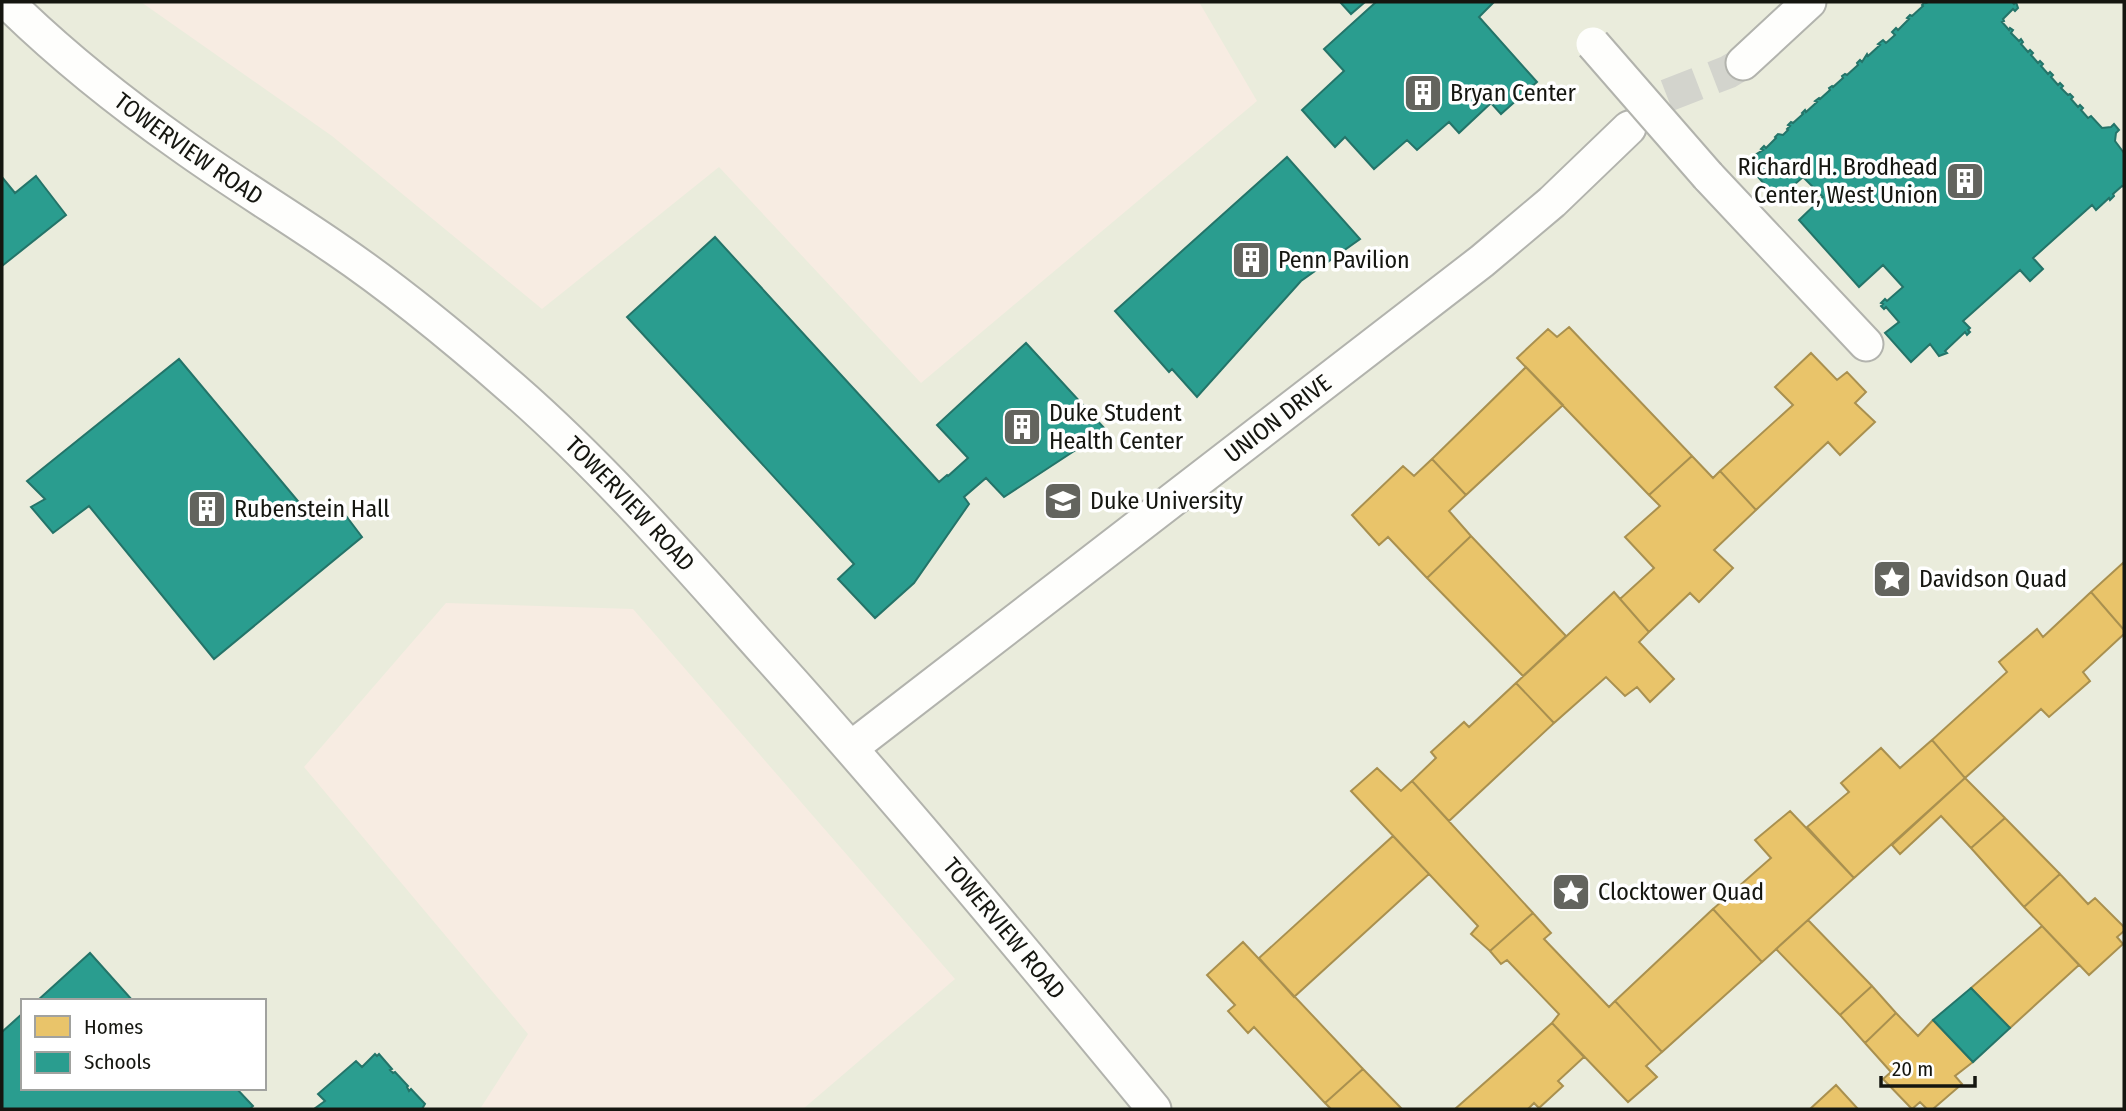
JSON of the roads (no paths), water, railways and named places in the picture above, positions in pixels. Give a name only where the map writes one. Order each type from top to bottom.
[{"type":"street","name":"TOWERVIEW ROAD","points":[[7,2],[39,33],[180,145],[339,250],[448,333],[515,391],[633,505],[851,748],[939,849],[1154,1109]]},
{"type":"street","points":[[1743,63],[1809,2]]},
{"type":"street","points":[[1593,44],[1708,176],[1866,344]]},
{"type":"street","name":"UNION DRIVE","points":[[851,748],[1482,261],[1552,202],[1629,128]]},
{"type":"tunnel","points":[[1629,128],[1663,97],[1728,72],[1743,63]]},
{"type":"place","name":"Bryan Center","points":[[1423,93]]},
{"type":"place","name":"Richard H. Brodhead Center, West Union","points":[[1965,181]]},
{"type":"place","name":"Penn Pavilion","points":[[1251,260]]},
{"type":"place","name":"Duke Student Health Center","points":[[1022,427]]},
{"type":"place","name":"Duke University","points":[[1063,501]]},
{"type":"place","name":"Rubenstein Hall","points":[[207,509]]},
{"type":"place","name":"Davidson Quad","points":[[1892,579]]},
{"type":"place","name":"Clocktower Quad","points":[[1571,892]]}]
